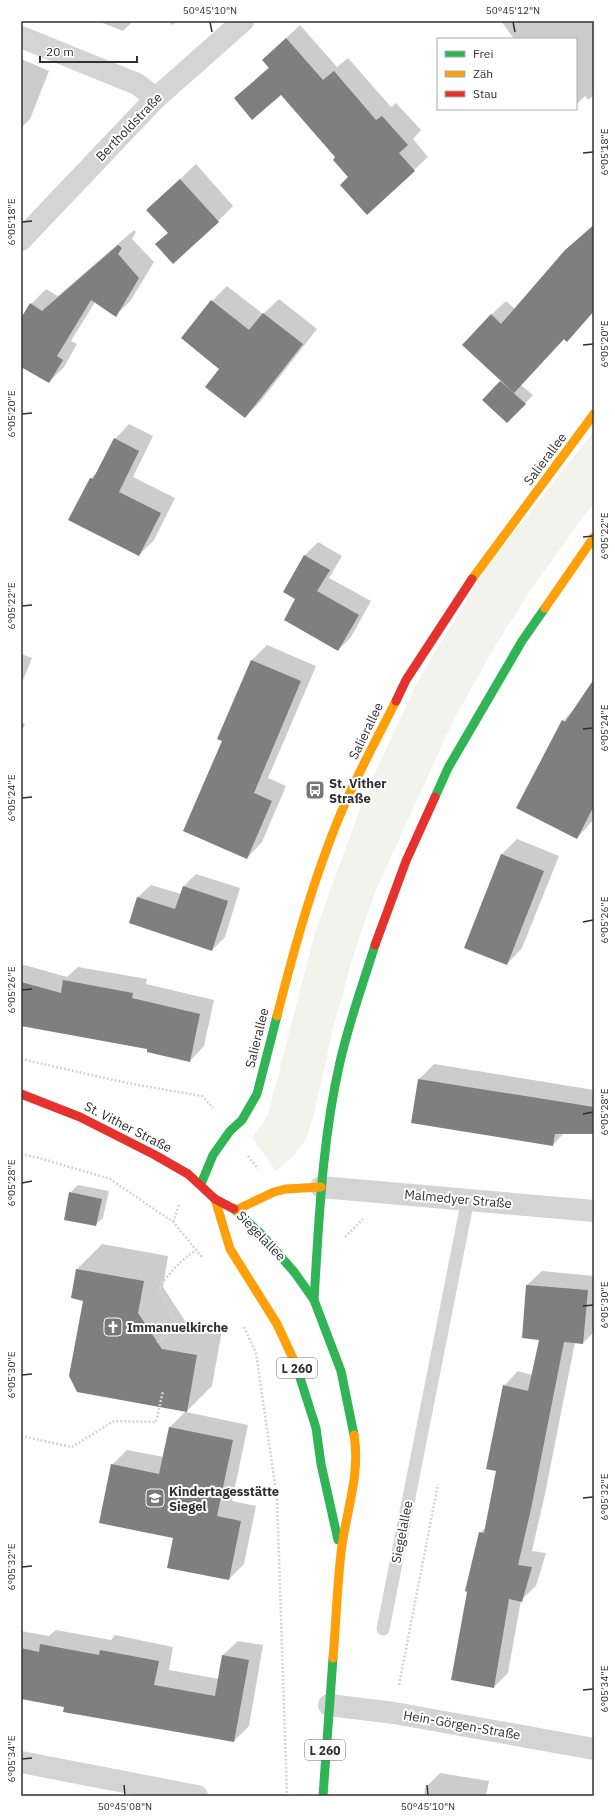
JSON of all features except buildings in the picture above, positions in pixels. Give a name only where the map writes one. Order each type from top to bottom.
[{"type":"street","name":"Bertholdstraße","points":[[21,240],[156,98],[243,21]]},
{"type":"street","points":[[21,37],[138,84],[156,98]]},
{"type":"street","name":"Salierallee","points":[[201,1184],[213,1155],[230,1131],[242,1120],[256,1094],[286,980],[323,860],[347,799],[406,680],[465,588],[594,414]]},
{"type":"street","points":[[314,1300],[316,1236],[328,1127],[340,1061],[376,941],[406,861],[448,768],[522,641],[594,537]]},
{"type":"street","name":"St. Vither Straße","points":[[21,1094],[53,1104],[104,1128],[174,1165],[201,1184],[215,1199]]},
{"type":"street","points":[[236,1210],[274,1192],[286,1189],[321,1187]]},
{"type":"street","name":"Malmedyer Straße","points":[[321,1187],[594,1211]]},
{"type":"street","name":"Siegelallee","points":[[215,1199],[236,1210],[261,1234],[295,1273],[314,1300],[341,1371],[355,1442],[354,1476],[341,1553],[322,1796]]},
{"type":"street","name":"Siegelallee","points":[[215,1199],[230,1249],[277,1324],[298,1369],[316,1428],[321,1464],[341,1553]]},
{"type":"street","name":"Hein-Görgen-Straße","points":[[329,1704],[394,1713],[594,1749]]},
{"type":"street","points":[[21,1762],[197,1796]]},
{"type":"lane","name":"Siegelallee","points":[[383,1629],[468,1199]]},
{"type":"path","points":[[21,1059],[126,1083],[202,1096],[230,1131],[274,1192]]},
{"type":"path","points":[[21,1154],[110,1179],[173,1222],[205,1260]]},
{"type":"path","points":[[157,1342],[179,1329],[159,1288],[171,1270],[184,1258],[196,1250]]},
{"type":"path","points":[[240,1320],[256,1354],[277,1498],[286,1796]]},
{"type":"path","points":[[21,1436],[72,1446],[114,1421],[156,1422],[163,1391]]},
{"type":"shaded area","points":[[594,431],[594,502],[530,591],[497,643],[454,719],[376,890],[354,953],[333,1028],[313,1118],[306,1139],[294,1156],[276,1171],[252,1138],[268,1115],[315,932],[365,795],[418,680],[486,568]]},
{"type":"traffic: fast","points":[[435,797],[448,768],[522,641],[545,608]]},
{"type":"traffic: fast","points":[[314,1300],[322,1180],[334,1091],[340,1062],[356,1003],[375,945]]},
{"type":"traffic: fast","points":[[201,1184],[213,1155],[230,1131],[242,1120],[257,1094],[277,1016]]},
{"type":"traffic: fast","points":[[234,1209],[261,1234],[295,1273],[314,1300],[341,1371],[354,1435]]},
{"type":"traffic: fast","points":[[296,1365],[316,1428],[321,1464],[338,1540]]},
{"type":"traffic: fast","points":[[323,1796],[333,1658]]},
{"type":"traffic: slow","points":[[472,579],[594,414]]},
{"type":"traffic: slow","points":[[545,608],[594,537]]},
{"type":"traffic: slow","points":[[277,1016],[299,934],[326,851],[353,787],[396,701]]},
{"type":"traffic: slow","points":[[236,1210],[274,1192],[286,1189],[321,1187]]},
{"type":"traffic: slow","points":[[215,1199],[230,1249],[277,1324],[296,1365]]},
{"type":"traffic: slow","points":[[333,1658],[341,1553],[354,1479],[356,1450],[354,1435]]},
{"type":"traffic: jam","points":[[396,701],[406,680],[472,579]]},
{"type":"traffic: jam","points":[[375,945],[406,861],[435,797]]},
{"type":"traffic: jam","points":[[21,1094],[80,1117],[155,1155],[188,1174],[215,1199],[234,1209]]},
{"type":"place","name":"St. Vither Straße","points":[[315,790]]},
{"type":"place","name":"Immanuelkirche","points":[[113,1327]]},
{"type":"place","name":"Kindertagesstätte Siegel","points":[[155,1498]]}]
